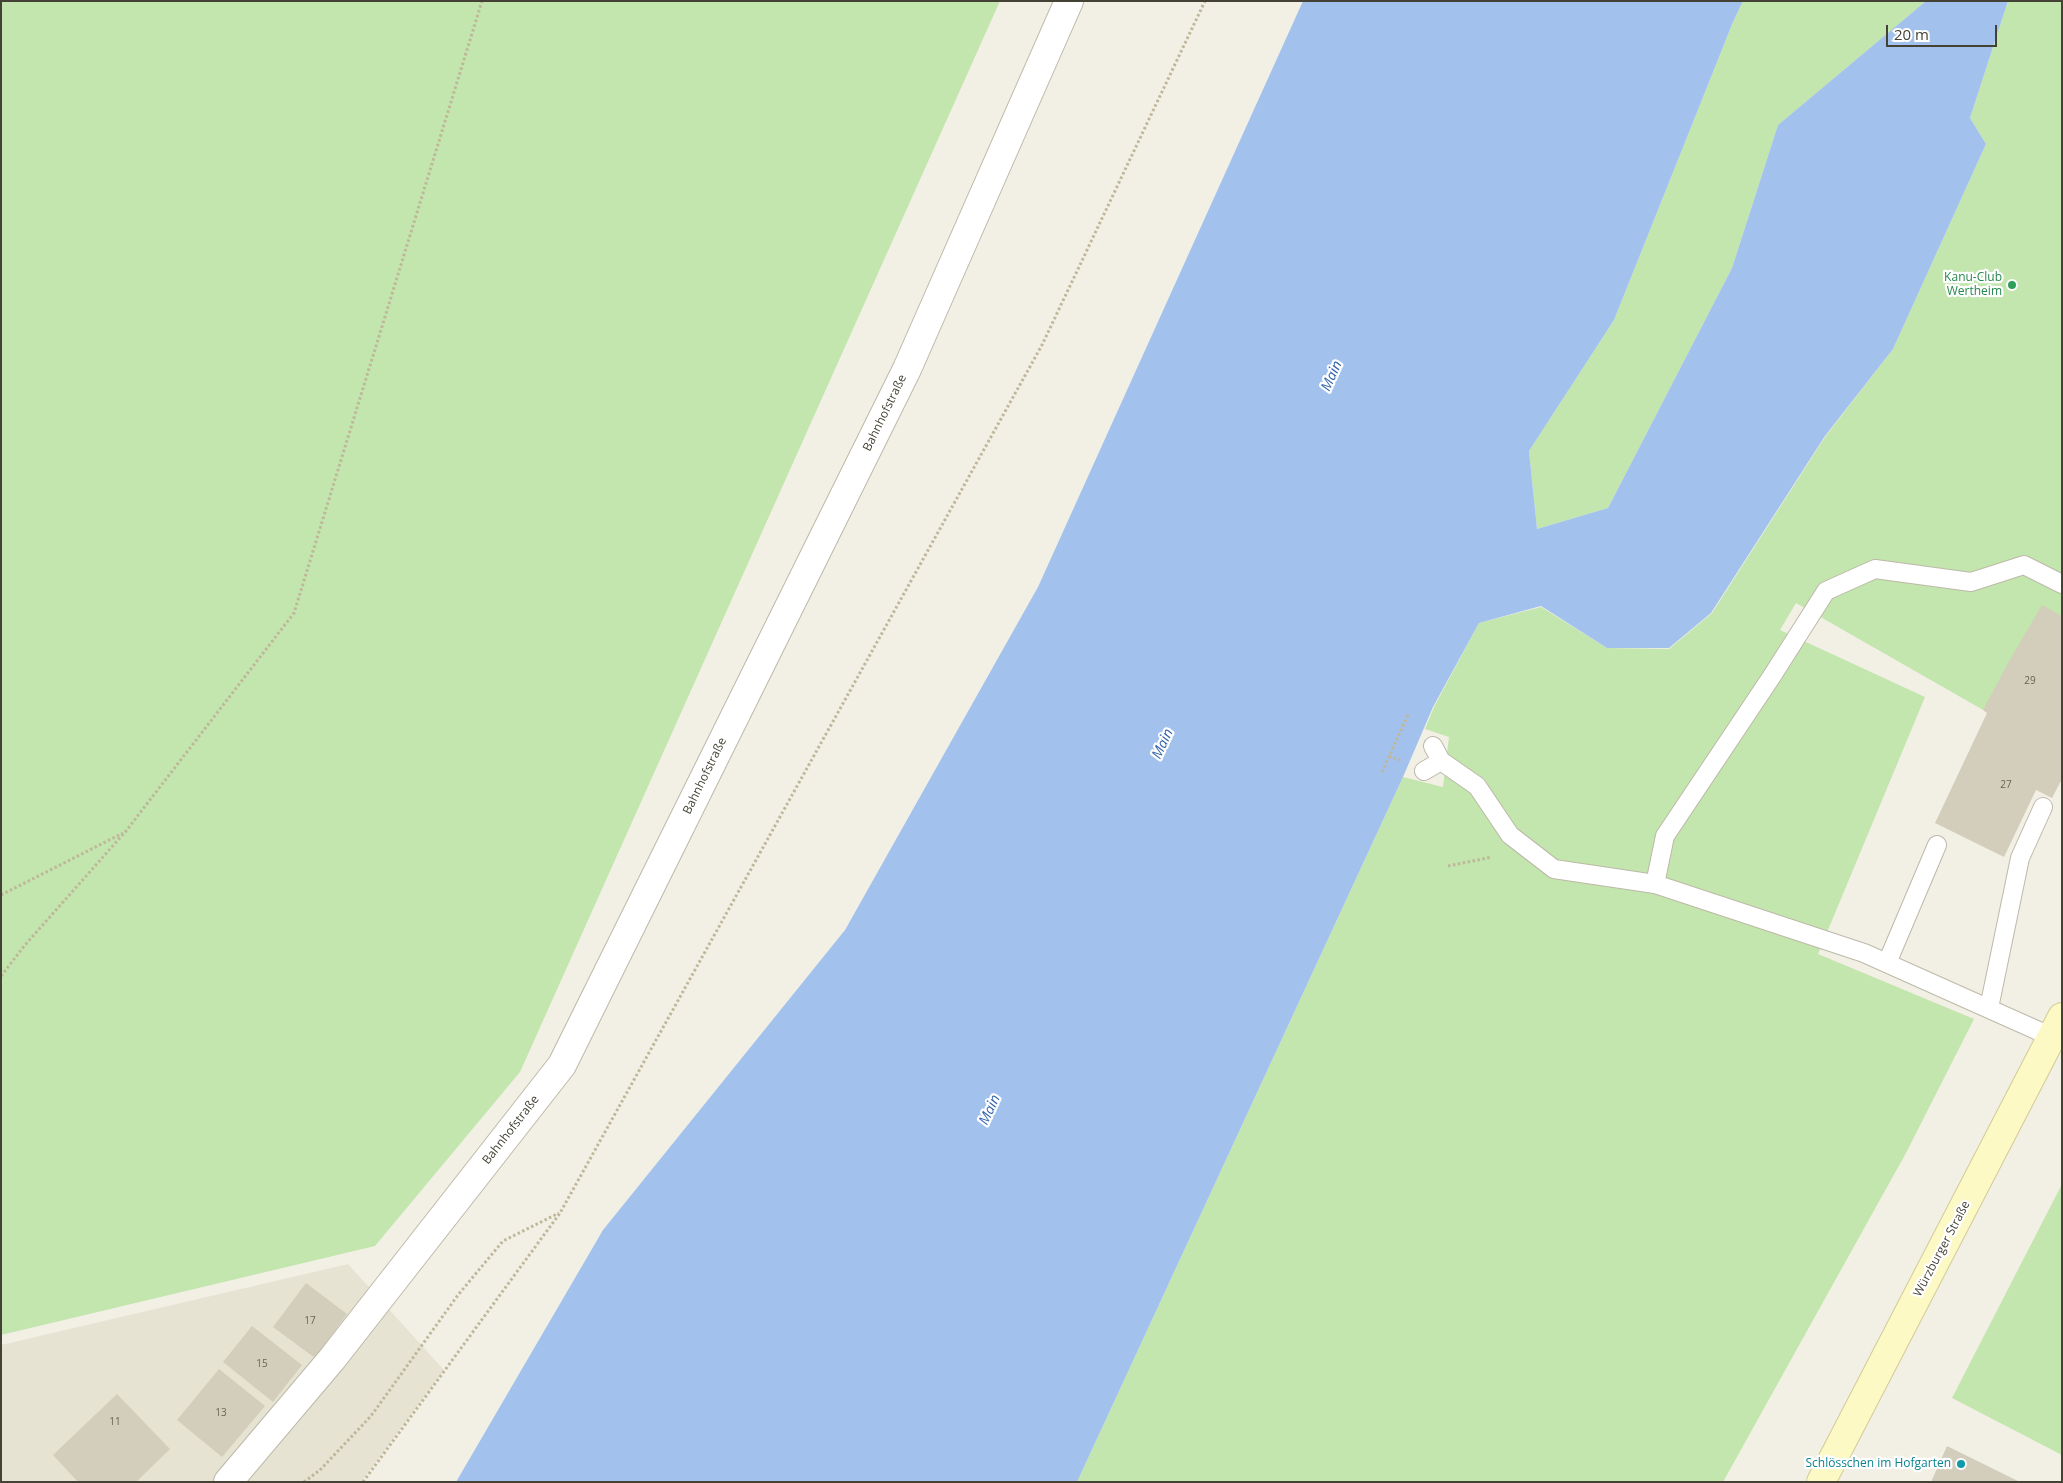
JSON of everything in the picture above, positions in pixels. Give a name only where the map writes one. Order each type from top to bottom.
[{"type":"main road","name":"Würzburger Straße","points":[[1820,1482],[2057,1027]]},
{"type":"street","name":"Bahnhofstraße","points":[[228,1482],[332,1359],[562,1065],[907,369],[1069,1]]},
{"type":"lane","points":[[1655,884],[1665,836],[1772,676],[1826,591],[1875,569],[1971,582],[2024,565],[2062,584]]},
{"type":"lane","points":[[1424,771],[1437,753],[1477,786],[1510,835],[1554,869],[1655,884],[1864,953],[1989,1008],[2057,1027]]},
{"type":"lane","points":[[1989,1008],[2020,858],[2043,806]]},
{"type":"lane","points":[[1887,963],[1937,845]]},
{"type":"path","points":[[1,976],[25,945],[126,832],[294,613],[482,1]]},
{"type":"path","points":[[363,1482],[560,1213],[1042,346],[1204,1]]},
{"type":"path","points":[[1382,772],[1408,715]]},
{"type":"path","points":[[1,895],[126,832]]},
{"type":"path","points":[[1448,866],[1528,849]]},
{"type":"path","points":[[304,1482],[320,1470],[371,1416],[458,1295],[503,1241],[560,1213]]},
{"type":"shaded area","points":[[348,1264],[444,1370],[361,1482],[1,1482],[1,1345]]},
{"type":"green space","points":[[1,1],[1000,1],[520,1072],[375,1246],[1,1335]]},
{"type":"green space","points":[[1743,1],[1926,1],[1778,125],[1732,268],[1608,508],[1537,529],[1529,451],[1614,320]]},
{"type":"green space","points":[[2008,1],[2062,1],[2062,755],[1796,603],[1780,630],[1925,697],[1818,954],[1974,1019],[1906,1153],[1723,1482],[1077,1482],[1403,777],[1443,787],[1449,737],[1425,729],[1434,707],[1479,623],[1541,607],[1607,648],[1669,649],[1712,613],[1825,437],[1893,349],[1986,144],[1970,118]]},
{"type":"green space","points":[[2062,1184],[2062,1455],[1952,1398]]},
{"type":"water","name":"Main","points":[[1303,1],[1743,1],[1614,320],[1529,451],[1537,529],[1608,508],[1732,268],[1778,125],[1926,1],[2008,1],[1970,118],[1986,144],[1893,349],[1825,436],[1711,613],[1669,648],[1607,648],[1541,606],[1479,623],[1433,707],[1403,777],[1077,1482],[456,1482],[603,1230],[845,930],[1038,587]]},
{"type":"building","points":[[2042,605],[2062,616],[2062,779],[2052,798],[2036,790],[2004,857],[1935,823],[1987,713],[1983,710]]},
{"type":"building","points":[[306,1283],[347,1314],[315,1358],[273,1327]]},
{"type":"building","points":[[252,1326],[302,1365],[273,1402],[223,1362]]},
{"type":"building","points":[[219,1369],[265,1406],[222,1457],[177,1420]]},
{"type":"building","points":[[117,1394],[170,1449],[136,1482],[78,1482],[53,1455]]},
{"type":"building","name":"Schlösschen im Hofgarten","points":[[1947,1446],[2020,1482],[1931,1482]]},
{"type":"place","name":"Kanu-Club Wertheim","points":[[2012,285]]},
{"type":"place","name":"Schlösschen im Hofgarten","points":[[1961,1464]]}]
